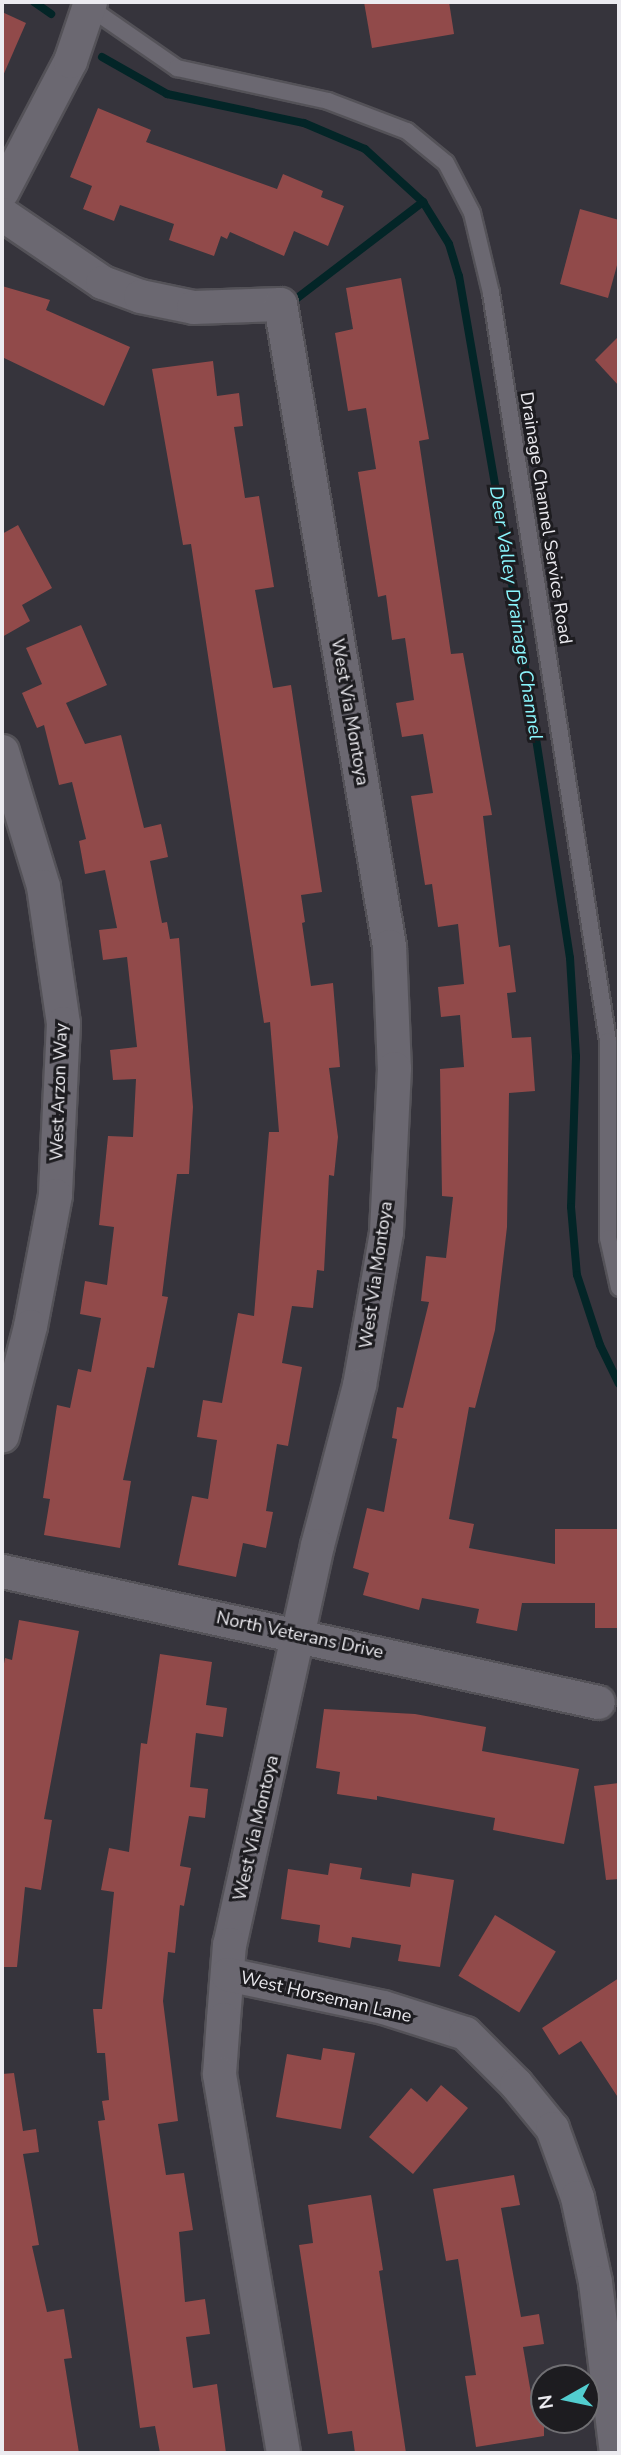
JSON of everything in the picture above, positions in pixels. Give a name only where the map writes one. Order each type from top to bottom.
[{"type":"street","points":[[2,191],[70,61],[87,3]]},
{"type":"street","name":"West Via Montoya","points":[[2,214],[102,282],[140,296],[193,307],[280,304],[389,946],[394,1068],[386,1232],[359,1385],[317,1545],[300,1635],[229,1944],[219,2074],[283,2453]]},
{"type":"street","name":"West Arzon Way","points":[[2,751],[43,886],[63,1023],[55,1195],[30,1326],[2,1435]]},
{"type":"street","name":"North Veterans Drive","points":[[2,1571],[598,1702]]},
{"type":"street","name":"West Horseman Lane","points":[[227,1975],[383,2007],[465,2033],[516,2084],[552,2128],[577,2197],[595,2283],[616,2453]]},
{"type":"lane","name":"Drainage Channel Service Road","points":[[87,3],[177,68],[328,101],[407,131],[446,163],[472,213],[491,293],[608,1041],[608,1238],[619,1288]]},
{"type":"building","points":[[364,2],[449,2],[454,34],[372,48]]},
{"type":"building","points":[[2,12],[26,23],[2,78]]},
{"type":"building","points":[[98,108],[151,130],[146,142],[277,189],[283,174],[323,191],[321,197],[344,206],[328,246],[294,231],[284,256],[230,232],[227,239],[221,236],[214,256],[169,240],[174,224],[120,205],[114,221],[83,209],[92,186],[70,177]]},
{"type":"building","points":[[580,209],[619,220],[619,258],[608,298],[560,284]]},
{"type":"building","points":[[401,278],[429,439],[419,441],[451,654],[463,653],[492,815],[483,816],[499,947],[510,945],[516,992],[507,993],[512,1038],[531,1037],[535,1091],[509,1093],[507,1227],[495,1330],[475,1408],[469,1407],[449,1519],[474,1524],[469,1548],[555,1564],[555,1529],[619,1529],[619,1628],[595,1628],[595,1603],[522,1603],[517,1631],[476,1623],[479,1609],[422,1598],[419,1610],[363,1595],[369,1573],[353,1568],[367,1508],[384,1512],[397,1439],[392,1438],[397,1407],[403,1408],[429,1302],[421,1301],[426,1256],[446,1258],[453,1197],[442,1196],[440,1069],[464,1067],[460,1015],[441,1017],[438,987],[464,984],[458,924],[438,927],[432,884],[425,885],[411,796],[433,793],[423,734],[402,737],[396,703],[414,700],[405,638],[392,640],[386,595],[378,597],[358,472],[376,469],[366,408],[348,411],[335,333],[353,329],[346,288]]},
{"type":"building","points":[[2,286],[50,300],[46,310],[130,347],[104,406],[2,357]]},
{"type":"building","points":[[619,336],[619,386],[595,360]]},
{"type":"building","points":[[213,361],[217,396],[239,393],[243,426],[234,427],[245,498],[259,496],[274,587],[255,590],[273,688],[291,685],[322,892],[301,895],[305,922],[302,923],[311,986],[333,983],[340,1067],[329,1068],[338,1137],[334,1176],[329,1175],[324,1271],[317,1270],[313,1308],[292,1306],[282,1363],[302,1367],[288,1446],[277,1444],[266,1511],[273,1512],[266,1548],[243,1543],[236,1577],[178,1565],[192,1496],[208,1499],[217,1440],[197,1437],[203,1400],[222,1403],[238,1313],[254,1316],[269,1132],[279,1132],[270,1022],[264,1023],[191,544],[183,545],[152,369]]},
{"type":"building","points":[[18,525],[52,588],[22,605],[30,621],[2,637],[2,534]]},
{"type":"building","points":[[81,625],[107,685],[66,703],[85,744],[121,735],[144,828],[161,824],[168,857],[150,861],[162,923],[167,922],[170,939],[179,938],[193,1107],[189,1174],[177,1174],[162,1296],[168,1297],[154,1368],[147,1367],[123,1480],[131,1481],[120,1548],[44,1535],[50,1499],[43,1498],[57,1405],[70,1408],[78,1369],[91,1372],[101,1318],[80,1314],[85,1281],[107,1285],[114,1227],[99,1225],[108,1136],[133,1137],[136,1079],[113,1080],[110,1050],[137,1047],[127,957],[103,960],[99,930],[117,928],[105,870],[85,874],[79,841],[86,839],[72,782],[59,785],[44,725],[37,728],[22,693],[42,684],[26,648]]},
{"type":"building","points":[[19,1620],[79,1631],[44,1819],[52,1820],[41,1890],[25,1887],[17,1967],[2,1967],[2,1675],[5,1658],[12,1660]]},
{"type":"building","points":[[160,1654],[212,1662],[206,1705],[227,1708],[223,1737],[196,1733],[190,1787],[208,1789],[205,1818],[189,1816],[180,1866],[191,1868],[184,1906],[180,1905],[175,1953],[168,1952],[163,2001],[178,2121],[158,2124],[166,2175],[184,2173],[193,2230],[179,2232],[185,2302],[205,2299],[210,2334],[186,2337],[193,2388],[217,2384],[226,2453],[160,2453],[155,2426],[140,2428],[98,2121],[105,2120],[102,2101],[109,2100],[105,2053],[97,2053],[93,2009],[102,2009],[114,1892],[101,1890],[109,1848],[129,1852],[141,1743],[147,1744]]},
{"type":"building","points":[[324,1709],[415,1714],[486,1727],[482,1751],[579,1769],[564,1844],[493,1830],[495,1818],[377,1796],[377,1800],[337,1794],[340,1772],[316,1768]]},
{"type":"building","points":[[619,1783],[619,1879],[606,1880],[594,1786]]},
{"type":"building","points":[[330,1863],[362,1868],[360,1879],[410,1887],[412,1873],[454,1880],[440,1967],[398,1961],[401,1945],[352,1937],[350,1948],[318,1942],[320,1925],[281,1919],[288,1869],[328,1875]]},
{"type":"building","points":[[495,1915],[556,1952],[519,2012],[458,1976]]},
{"type":"building","points":[[619,1978],[619,2099],[581,2041],[559,2055],[542,2028]]},
{"type":"building","points":[[323,2048],[355,2053],[341,2129],[276,2117],[287,2054],[321,2060]]},
{"type":"building","points":[[14,2073],[23,2131],[36,2129],[39,2152],[23,2154],[39,2245],[32,2246],[47,2312],[64,2309],[72,2358],[64,2359],[79,2453],[2,2453],[2,2074]]},
{"type":"building","points":[[441,2085],[468,2108],[413,2174],[369,2137],[411,2088],[427,2102]]},
{"type":"building","points":[[514,2175],[520,2205],[501,2208],[521,2317],[539,2314],[544,2344],[523,2347],[530,2388],[530,2434],[544,2436],[476,2447],[465,2376],[476,2375],[458,2259],[446,2261],[433,2189]]},
{"type":"building","points":[[371,2195],[383,2270],[379,2271],[406,2453],[355,2453],[352,2431],[328,2434],[299,2245],[313,2243],[308,2205]]},
{"type":"waterway","name":"Deer Valley Drainage Channel","points":[[34,2],[51,14]]},
{"type":"waterway","name":"Deer Valley Drainage Channel","points":[[102,57],[167,94],[304,123],[365,149],[423,202],[449,244],[459,276],[511,577],[570,958],[576,1057],[571,1207],[577,1275],[600,1345],[619,1384]]},
{"type":"waterway","points":[[292,302],[423,202]]}]
